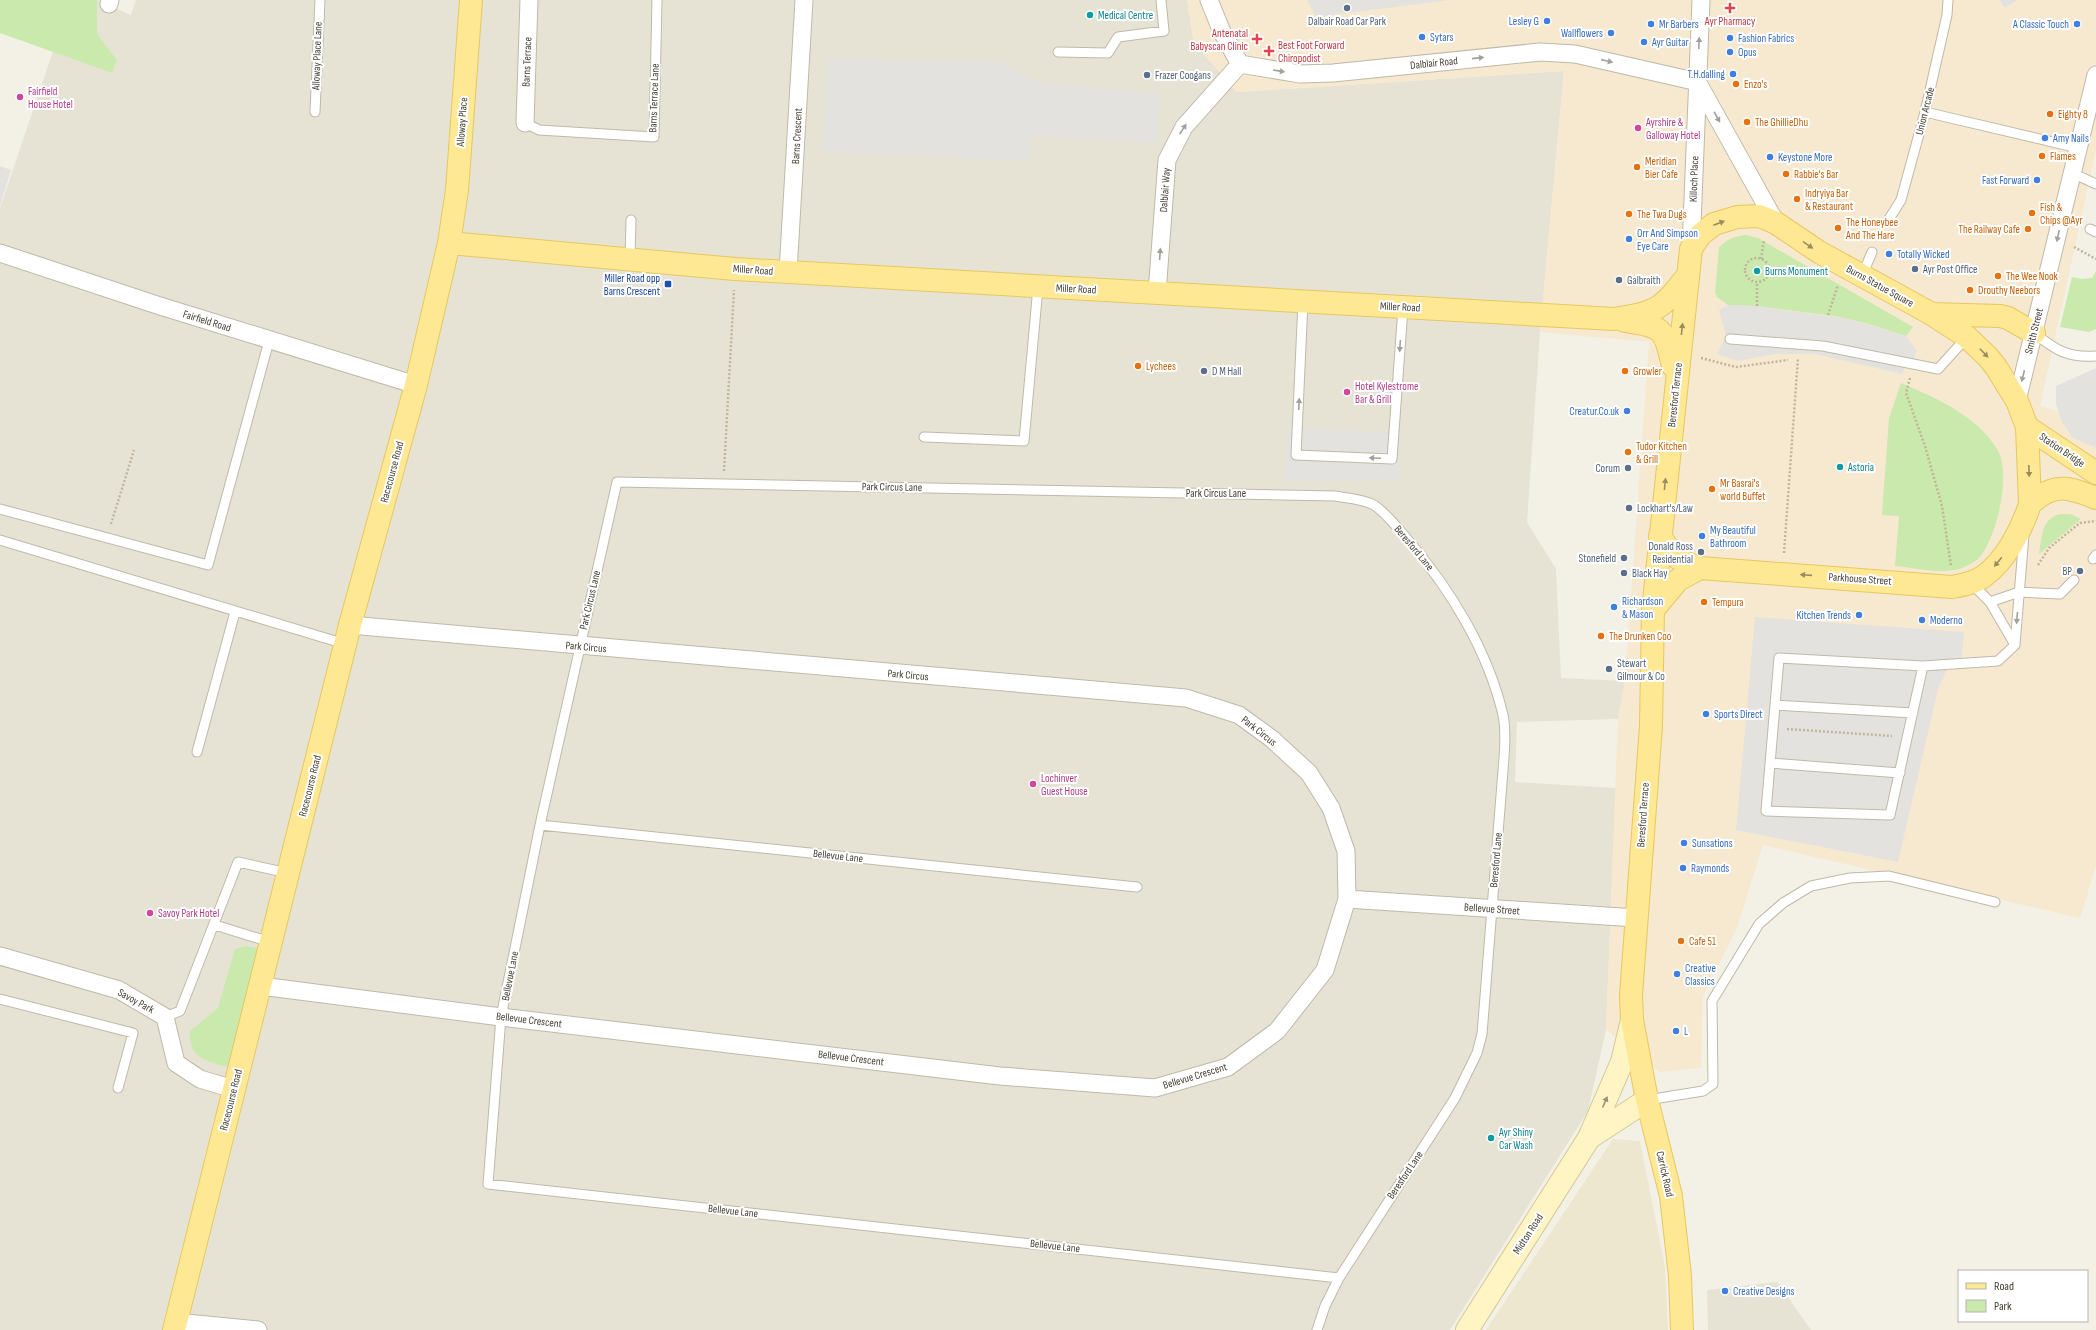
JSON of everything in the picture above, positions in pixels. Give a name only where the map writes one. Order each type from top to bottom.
[{"type":"main road","name":"Alloway Place","points":[[449,243],[457,190],[471,0]]},
{"type":"main road","name":"Burns Statue Square","points":[[1691,249],[1700,235],[1714,224],[1737,217],[1759,216],[1776,223],[1853,271],[1930,314],[1966,337],[1988,356],[2017,401],[2027,427],[2028,510]]},
{"type":"main road","name":"Miller Road","points":[[449,243],[630,261],[735,269],[1614,319],[1658,309],[1670,298],[1688,275]]},
{"type":"main road","name":"Racecourse Road","points":[[175,1326],[233,1089],[261,986],[270,942],[348,635],[416,385],[449,243]]},
{"type":"main road","name":"Killoch Place","points":[[1688,275],[1691,249]]},
{"type":"main road","name":"Beresford Terrace","points":[[1632,1020],[1631,995],[1651,726],[1653,610],[1688,275]]},
{"type":"main road","points":[[1930,314],[2000,316],[2008,318],[2034,333]]},
{"type":"main road","points":[[1614,319],[1651,325],[1662,331],[1667,341],[1676,381]]},
{"type":"main road","name":"Station Bridge","points":[[2027,427],[2096,473]]},
{"type":"main road","points":[[1962,585],[1984,577],[1994,567],[2008,549],[2028,510],[2042,493],[2059,488],[2078,491],[2096,498]]},
{"type":"main road","name":"Parkhouse Street","points":[[1660,536],[1668,550],[1678,560],[1700,568],[1962,585]]},
{"type":"main road","points":[[1653,610],[1678,580],[1700,568]]},
{"type":"main road","name":"Carrick Road","points":[[1632,1020],[1647,1100],[1671,1196],[1680,1276],[1682,1330]]},
{"type":"street","name":"Barns Terrace","points":[[525,123],[529,0]]},
{"type":"street","name":"Barns Crescent","points":[[788,272],[804,0]]},
{"type":"street","points":[[1209,0],[1222,32],[1240,64]]},
{"type":"street","name":"Killoch Place","points":[[1691,249],[1701,0]]},
{"type":"street","name":"Dalblair Road","points":[[1240,64],[1300,74],[1333,73],[1540,52],[1559,52],[1575,54],[1698,82]]},
{"type":"street","name":"Dalblair Way","points":[[1157,293],[1167,160],[1184,127],[1240,64]]},
{"type":"street","name":"Smith Street","points":[[2017,401],[2096,75]]},
{"type":"street","points":[[1698,82],[1776,223]]},
{"type":"street","name":"Fairfield Road","points":[[0,253],[270,341],[416,385]]},
{"type":"street","name":"Park Circus","points":[[348,635],[579,647],[1186,698],[1239,715],[1272,739],[1309,773],[1331,808],[1346,851],[1348,899]]},
{"type":"street","name":"Bellevue Street","points":[[1348,899],[1636,918]]},
{"type":"street","name":"Bellevue Crescent","points":[[261,986],[501,1017],[1000,1076],[1155,1088],[1228,1067],[1277,1031],[1325,970],[1348,899]]},
{"type":"street","name":"Savoy Park","points":[[0,956],[120,990],[165,1017],[176,1063],[200,1079],[233,1089]]},
{"type":"street","name":"Midton Road","points":[[1467,1330],[1590,1138],[1622,1062],[1632,1020]]},
{"type":"street","name":"Midton Road","points":[[1590,1138],[1647,1100]]},
{"type":"street","points":[[175,1326],[258,1330]]},
{"type":"lane","name":"Alloway Place Lane","points":[[316,112],[320,0]]},
{"type":"lane","name":"Barns Terrace Lane","points":[[525,123],[539,130],[654,137],[657,0]]},
{"type":"lane","points":[[1058,52],[1108,53],[1118,37],[1164,31],[1161,0]]},
{"type":"lane","name":"Union Arcade","points":[[1889,219],[1901,200],[1925,112],[1947,15],[1948,0]]},
{"type":"lane","points":[[1925,112],[2078,148]]},
{"type":"lane","points":[[2072,173],[2096,184]]},
{"type":"lane","points":[[630,261],[631,220]]},
{"type":"lane","points":[[1853,271],[1872,252]]},
{"type":"lane","points":[[924,437],[1024,441],[1038,287]]},
{"type":"lane","points":[[1304,302],[1296,455],[1392,459],[1403,308]]},
{"type":"lane","points":[[2034,333],[2066,354],[2081,357],[2096,356]]},
{"type":"lane","points":[[1730,339],[1823,346],[1938,369],[1966,337]]},
{"type":"lane","points":[[0,509],[208,565],[270,341]]},
{"type":"lane","name":"Park Circus Lane","points":[[579,647],[616,482],[1335,496]]},
{"type":"lane","name":"Beresford Lane","points":[[1317,1330],[1325,1306],[1339,1278],[1456,1098],[1477,1053],[1482,1034],[1505,737],[1504,717],[1494,683],[1472,635],[1450,596],[1422,556],[1399,530],[1373,505],[1335,496]]},
{"type":"lane","points":[[1924,666],[1890,815],[1766,811],[1779,658],[1924,666],[1998,661],[2015,645],[2028,510]]},
{"type":"lane","points":[[0,540],[235,612],[348,635]]},
{"type":"lane","points":[[1990,602],[2019,592],[2060,594],[2074,580]]},
{"type":"lane","points":[[1962,585],[1990,602],[2015,645]]},
{"type":"lane","points":[[197,752],[235,612]]},
{"type":"lane","name":"Bellevue Lane","points":[[579,647],[540,826],[501,1017],[488,1184],[1339,1278]]},
{"type":"lane","points":[[1775,705],[1913,713]]},
{"type":"lane","points":[[1770,763],[1900,773]]},
{"type":"lane","name":"Bellevue Lane","points":[[540,826],[1137,887]]},
{"type":"lane","points":[[165,1017],[180,1011],[215,925],[238,862],[288,873]]},
{"type":"lane","points":[[1647,1100],[1703,1091],[1714,1084],[1712,1001],[1759,924],[1783,903],[1811,886],[1850,878],[1889,876],[1995,902]]},
{"type":"lane","points":[[215,925],[270,942]]},
{"type":"lane","points":[[0,998],[133,1033],[118,1088]]},
{"type":"path","points":[[2057,239],[2096,258]]},
{"type":"path","points":[[1757,258],[1765,261],[1770,272],[1765,280],[1758,282],[1749,280],[1745,270],[1747,263],[1757,258]]},
{"type":"path","points":[[723,484],[735,269]]},
{"type":"path","points":[[1828,315],[1853,271]]},
{"type":"path","points":[[1757,306],[1758,282]]},
{"type":"path","points":[[1782,573],[1799,344]]},
{"type":"path","points":[[1680,352],[1736,367],[1798,359],[1806,360]]},
{"type":"path","points":[[1914,364],[1906,393],[1925,446],[1962,585]]},
{"type":"path","points":[[106,538],[134,450]]},
{"type":"path","points":[[2019,592],[2049,548],[2080,523],[2096,521]]},
{"type":"path","points":[[1773,728],[1891,736],[1906,745]]},
{"type":"shaded area","points":[[97,0],[131,15],[136,0],[1187,0],[1194,43],[1237,92],[1564,71],[1540,332],[1527,522],[1556,569],[1561,678],[1625,681],[1618,719],[1517,722],[1515,782],[1616,788],[1606,1030],[1588,1111],[1450,1330],[0,1330],[0,208],[53,51],[112,73],[117,60],[97,35]]},
{"type":"shaded area","points":[[1187,0],[2096,0],[2096,150],[2040,406],[2096,424],[2096,866],[2080,918],[1763,845],[1737,928],[1703,996],[1701,1068],[1660,1072],[1606,1030],[1618,719],[1625,681],[1649,342],[1540,332],[1564,71],[1237,92],[1194,43]]},
{"type":"shaded area","name":"Dalbair Road Car Park","points":[[1307,0],[1450,0],[1316,17]]},
{"type":"shaded area","points":[[1999,0],[2017,0],[2005,8]]},
{"type":"shaded area","points":[[829,58],[997,62],[1038,82],[1161,94],[1156,143],[1031,136],[1027,161],[823,152]]},
{"type":"shaded area","points":[[0,166],[11,170],[0,206]]},
{"type":"shaded area","points":[[1728,305],[1757,306],[1849,319],[1906,336],[1917,351],[1910,365],[1906,366],[1902,374],[1815,354],[1775,354],[1738,361],[1717,354],[1726,336],[1719,310]]},
{"type":"shaded area","points":[[2096,368],[2096,448],[2072,437],[2061,420],[2056,404],[2056,386]]},
{"type":"shaded area","points":[[1288,428],[1401,433],[1399,480],[1285,480]]},
{"type":"shaded area","points":[[1755,617],[1964,632],[1961,660],[1951,661],[1938,689],[1898,862],[1736,830]]},
{"type":"shaded area","points":[[1613,1139],[1640,1141],[1665,1267],[1668,1330],[1486,1330]]},
{"type":"shaded area","points":[[1777,1282],[1811,1330],[1708,1330],[1707,1290]]},
{"type":"green space","points":[[0,0],[97,0],[97,34],[117,60],[112,73],[0,33]]},
{"type":"green space","points":[[1746,235],[1758,238],[1913,327],[1906,336],[1865,323],[1834,316],[1757,306],[1728,305],[1717,297],[1715,292],[1719,247],[1731,238]]},
{"type":"green space","points":[[2096,271],[2096,329],[2089,332],[2060,327],[2072,277],[2082,279],[2092,278]]},
{"type":"green space","points":[[1901,383],[1928,395],[1967,417],[1988,437],[1997,449],[2001,460],[2003,489],[1996,522],[1991,537],[1985,550],[1978,559],[1962,568],[1938,571],[1895,566],[1899,516],[1882,515],[1889,418]]},
{"type":"green space","points":[[2060,514],[2070,514],[2081,519],[2039,554],[2042,535],[2046,524],[2054,516]]},
{"type":"green space","points":[[245,946],[258,948],[228,1067],[212,1063],[195,1053],[190,1040],[190,1031],[218,1008],[235,949]]},
{"type":"place","name":"Dalbair Road Car Park","points":[[1347,8]]},
{"type":"place","name":"Ayr Pharmacy","points":[[1730,8]]},
{"type":"place","name":"Medical Centre","points":[[1090,15]]},
{"type":"place","name":"Lesley G","points":[[1547,21]]},
{"type":"place","name":"Mr Barbers","points":[[1651,24]]},
{"type":"place","name":"A Classic Touch","points":[[2077,24]]},
{"type":"place","name":"Wallflowers","points":[[1611,33]]},
{"type":"place","name":"Sytars","points":[[1422,37]]},
{"type":"place","name":"Fashion Fabrics","points":[[1730,38]]},
{"type":"place","name":"Antenatal Babyscan Clinic","points":[[1257,39]]},
{"type":"place","name":"Ayr Guitar","points":[[1644,42]]},
{"type":"place","name":"Best Foot Forward Chiropodist","points":[[1269,51]]},
{"type":"place","name":"Opus","points":[[1730,52]]},
{"type":"place","name":"T.H.dalling","points":[[1733,74]]},
{"type":"place","name":"Frazer Coogans","points":[[1147,75]]},
{"type":"place","name":"Enzo's","points":[[1736,84]]},
{"type":"place","name":"Fairfield House Hotel","points":[[20,97]]},
{"type":"place","name":"Eighty 8","points":[[2050,114]]},
{"type":"place","name":"The GhillieDhu","points":[[1747,122]]},
{"type":"place","name":"Ayrshire & Galloway Hotel","points":[[1638,128]]},
{"type":"place","name":"Amy Nails","points":[[2045,138]]},
{"type":"place","name":"Flames","points":[[2042,156]]},
{"type":"place","name":"Keystone More","points":[[1770,157]]},
{"type":"place","name":"Meridian Bier Cafe","points":[[1637,167]]},
{"type":"place","name":"Rabbie's Bar","points":[[1786,174]]},
{"type":"place","name":"Fast Forward","points":[[2037,180]]},
{"type":"place","name":"Indryiya Bar & Restaurant","points":[[1797,199]]},
{"type":"place","name":"Fish & Chips @Ayr","points":[[2032,213]]},
{"type":"place","name":"The Twa Dugs","points":[[1629,214]]},
{"type":"place","name":"The Honeybee And The Hare","points":[[1838,228]]},
{"type":"place","name":"The Railway Cafe","points":[[2028,229]]},
{"type":"place","name":"Orr And Simpson Eye Care","points":[[1629,239]]},
{"type":"place","name":"Totally Wicked","points":[[1889,254]]},
{"type":"place","name":"Ayr Post Office","points":[[1915,269]]},
{"type":"place","name":"Burns Monument","points":[[1757,271]]},
{"type":"place","name":"The Wee Nook","points":[[1998,276]]},
{"type":"place","name":"Galbraith","points":[[1619,280]]},
{"type":"place","name":"Miller Road opp Barns Crescent","points":[[668,284]]},
{"type":"place","name":"Drouthy Neebors","points":[[1970,290]]},
{"type":"place","name":"Lychees","points":[[1138,366]]},
{"type":"place","name":"D M Hall","points":[[1204,371]]},
{"type":"place","name":"Growler","points":[[1625,371]]},
{"type":"place","name":"Hotel Kylestrome Bar & Grill","points":[[1347,392]]},
{"type":"place","name":"Creatur.Co.uk","points":[[1627,411]]},
{"type":"place","name":"Tudor Kitchen & Grill","points":[[1628,452]]},
{"type":"place","name":"Astoria","points":[[1840,467]]},
{"type":"place","name":"Corum","points":[[1628,468]]},
{"type":"place","name":"Mr Basrai's world Buffet","points":[[1712,489]]},
{"type":"place","name":"Lockhart's/Law","points":[[1629,508]]},
{"type":"place","name":"My Beautiful Bathroom","points":[[1702,536]]},
{"type":"place","name":"Donald Ross Residential","points":[[1701,552]]},
{"type":"place","name":"Stonefield","points":[[1624,558]]},
{"type":"place","name":"BP","points":[[2080,571]]},
{"type":"place","name":"Black Hay","points":[[1624,573]]},
{"type":"place","name":"Tempura","points":[[1704,602]]},
{"type":"place","name":"Richardson & Mason","points":[[1614,607]]},
{"type":"place","name":"Kitchen Trends","points":[[1859,615]]},
{"type":"place","name":"Moderno","points":[[1922,620]]},
{"type":"place","name":"The Drunken Coo","points":[[1601,636]]},
{"type":"place","name":"Stewart Gilmour & Co","points":[[1609,669]]},
{"type":"place","name":"Sports Direct","points":[[1706,714]]},
{"type":"place","name":"Lochinver Guest House","points":[[1033,784]]},
{"type":"place","name":"Sunsations","points":[[1684,843]]},
{"type":"place","name":"Raymonds","points":[[1683,868]]},
{"type":"place","name":"Savoy Park Hotel","points":[[150,913]]},
{"type":"place","name":"Cafe 51","points":[[1681,941]]},
{"type":"place","name":"Creative Classics","points":[[1677,974]]},
{"type":"place","name":"L","points":[[1676,1031]]},
{"type":"place","name":"Ayr Shiny Car Wash","points":[[1491,1138]]},
{"type":"place","name":"Creative Designs","points":[[1725,1291]]}]
